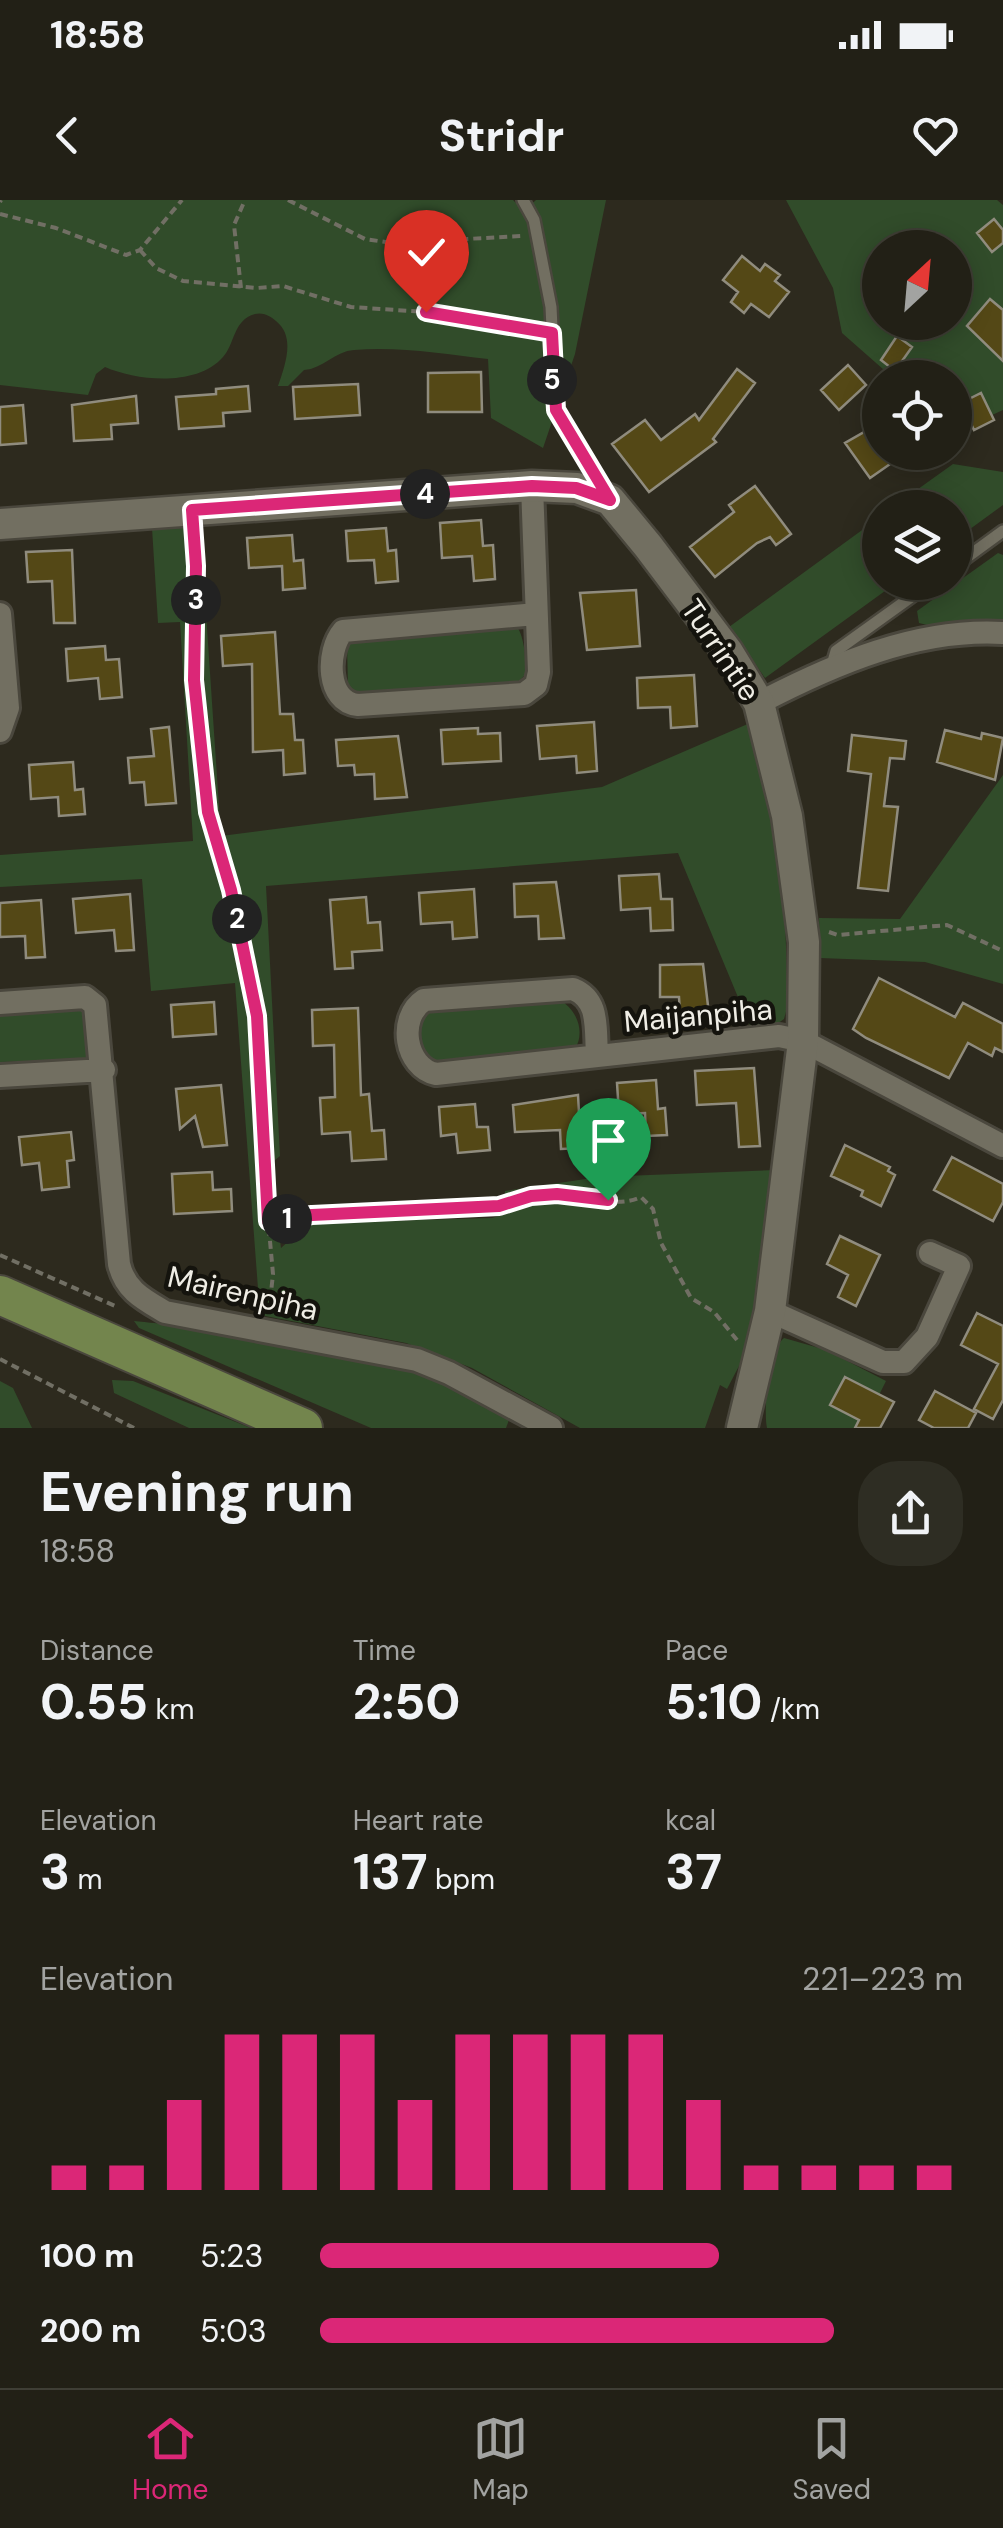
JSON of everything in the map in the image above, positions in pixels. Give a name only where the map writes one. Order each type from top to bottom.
[{"type":"main road","points":[[0,1295],[303,1428]]},
{"type":"street","points":[[0,524],[532,486],[576,488],[610,500]]},
{"type":"street","points":[[532,486],[539,680],[524,694],[358,706],[343,702],[336,692],[333,648],[343,632],[536,614]]},
{"type":"street","name":"Turrintie","points":[[610,500],[728,652],[759,703],[787,816],[801,924],[803,1041],[770,1310],[742,1428]]},
{"type":"street","points":[[0,614],[8,708],[0,731]]},
{"type":"street","points":[[759,703],[832,665],[956,634],[1003,633]]},
{"type":"street","name":"Maijanpiha","points":[[597,1054],[593,1006],[587,997],[572,989],[424,1000],[411,1011],[408,1020],[412,1060],[417,1067],[436,1074],[779,1036],[803,1041]]},
{"type":"street","name":"Mairenpiha","points":[[0,1003],[90,1000],[98,1014],[122,1278],[139,1297],[165,1312],[417,1360],[449,1372],[551,1428]]},
{"type":"street","points":[[803,1041],[1003,1146]]},
{"type":"street","points":[[0,1076],[104,1070]]},
{"type":"street","points":[[770,1310],[883,1362],[904,1362],[914,1356],[927,1337],[959,1266],[930,1252]]},
{"type":"lane","points":[[524,200],[537,234],[551,308],[556,410],[610,500]]},
{"type":"lane","points":[[972,554],[1003,532]]},
{"type":"lane","points":[[832,665],[836,651],[907,600]]},
{"type":"path","points":[[0,214],[56,228],[126,255],[140,250],[182,200]]},
{"type":"path","points":[[241,288],[234,225],[245,200]]},
{"type":"path","points":[[288,200],[365,240],[392,243],[537,234]]},
{"type":"path","points":[[140,250],[156,268],[183,282],[241,288],[283,286],[352,307],[426,312],[552,333]]},
{"type":"path","points":[[192,510],[196,566],[194,680],[208,812],[231,890],[257,1016],[273,1274],[266,1331]]},
{"type":"path","points":[[801,924],[838,934],[947,926],[1003,951]]},
{"type":"path","points":[[268,1221],[312,1215],[499,1206],[531,1196],[557,1194],[628,1203],[641,1197],[652,1209],[661,1243],[691,1298],[714,1312],[744,1349]]},
{"type":"path","points":[[0,1255],[114,1306],[165,1312]]},
{"type":"path","points":[[0,1359],[134,1428]]},
{"type":"green space","points":[[0,200],[513,200],[524,211],[536,200],[606,200],[575,354],[543,448],[491,418],[488,359],[404,350],[354,350],[304,370],[288,386],[278,386],[287,352],[286,335],[276,321],[261,314],[242,321],[223,357],[198,373],[150,378],[105,367],[96,374],[88,395],[0,385]]},
{"type":"green space","points":[[786,200],[997,200],[1003,205],[1003,410],[972,424],[972,360],[873,360],[842,333],[833,288]]},
{"type":"green space","points":[[972,467],[1003,472],[1003,505],[972,528],[972,490],[917,490],[945,470]]},
{"type":"green space","points":[[200,524],[221,836],[602,787],[750,723],[775,830],[786,934],[787,1008],[784,1019],[774,1026],[750,1026],[678,853],[266,886],[280,1156],[269,1165],[281,1248],[309,1223],[492,1218],[505,1214],[505,1191],[599,1177],[776,1170],[750,1345],[727,1389],[720,1385],[705,1428],[580,1428],[472,1368],[406,1343],[260,1315],[235,983],[151,991],[142,879],[0,887],[0,855],[193,841],[180,622],[158,623],[152,528]]},
{"type":"green space","points":[[862,530],[862,600],[873,600],[765,678],[729,627]]},
{"type":"green space","points":[[998,553],[1003,555],[1003,625],[935,627],[919,623],[917,611],[932,600],[972,600],[972,572]]},
{"type":"green space","points":[[518,628],[525,657],[525,675],[513,687],[359,693],[348,687],[347,644],[354,639]]},
{"type":"green space","points":[[1003,775],[1003,984],[925,962],[820,958],[819,918],[900,919]]},
{"type":"green space","points":[[558,999],[570,1008],[577,1021],[580,1035],[575,1049],[434,1061],[418,1054],[418,1014],[425,1009]]},
{"type":"green space","points":[[75,1006],[87,1016],[89,1056],[84,1060],[0,1062],[0,1010]]},
{"type":"green space","points":[[134,1321],[275,1340],[392,1365],[443,1381],[484,1400],[509,1420],[506,1428],[371,1428],[139,1328]]},
{"type":"green space","points":[[784,1338],[826,1350],[886,1381],[879,1395],[844,1378],[831,1405],[859,1420],[855,1428],[767,1428],[768,1380],[774,1354]]},
{"type":"green space","points":[[112,1380],[133,1381],[251,1428],[189,1428],[114,1393]]},
{"type":"green space","points":[[0,1381],[13,1388],[32,1428],[0,1428]]},
{"type":"building","points":[[994,219],[1003,230],[1003,243],[992,252],[977,233]]},
{"type":"building","points":[[742,256],[760,271],[765,264],[780,275],[775,281],[789,292],[769,317],[751,304],[744,313],[731,302],[738,292],[723,280]]},
{"type":"building","points":[[990,299],[1003,310],[1003,361],[972,331],[972,320]]},
{"type":"building","points":[[894,340],[912,347],[903,360],[881,360]]},
{"type":"building","points":[[848,365],[862,381],[862,389],[839,410],[821,390]]},
{"type":"building","points":[[737,369],[755,383],[713,439],[716,442],[649,492],[612,444],[645,420],[661,440],[695,414],[699,420]]},
{"type":"building","points":[[481,372],[482,412],[428,412],[428,373]]},
{"type":"building","points":[[358,384],[360,415],[295,419],[293,387]]},
{"type":"building","points":[[248,386],[250,411],[223,413],[224,426],[179,429],[176,397],[216,394],[216,389]]},
{"type":"building","points":[[981,393],[994,420],[974,430],[972,426],[972,398]]},
{"type":"building","points":[[136,396],[138,423],[111,425],[112,439],[74,441],[72,405]]},
{"type":"building","points":[[23,405],[26,443],[0,445],[0,407]]},
{"type":"building","points":[[862,433],[862,467],[845,443]]},
{"type":"building","points":[[864,470],[882,470],[870,478]]},
{"type":"building","points":[[755,486],[791,534],[776,545],[770,537],[757,543],[715,577],[690,547],[734,512],[729,505]]},
{"type":"building","points":[[481,520],[483,546],[493,545],[495,579],[474,581],[472,556],[442,558],[440,523]]},
{"type":"building","points":[[386,528],[388,551],[396,550],[398,581],[376,583],[374,560],[348,561],[346,531]]},
{"type":"building","points":[[292,535],[294,561],[303,560],[305,588],[283,590],[282,566],[249,568],[247,538]]},
{"type":"building","points":[[72,550],[75,623],[54,623],[52,581],[28,582],[26,552]]},
{"type":"building","points":[[636,590],[640,646],[587,650],[580,593]]},
{"type":"building","points":[[275,632],[280,714],[293,714],[295,740],[303,740],[305,773],[284,775],[283,750],[253,752],[252,664],[223,666],[221,636]]},
{"type":"building","points":[[105,646],[106,660],[119,659],[122,697],[100,699],[98,678],[68,681],[66,649]]},
{"type":"building","points":[[694,675],[697,726],[671,728],[670,707],[638,708],[637,678]]},
{"type":"building","points":[[594,722],[597,771],[577,773],[576,756],[540,759],[537,726]]},
{"type":"building","points":[[169,727],[176,803],[146,805],[144,782],[130,783],[128,758],[154,756],[151,729]]},
{"type":"building","points":[[478,728],[478,734],[500,733],[501,761],[443,764],[441,730]]},
{"type":"building","points":[[945,730],[981,739],[982,733],[1003,738],[995,780],[937,762]]},
{"type":"building","points":[[852,735],[906,741],[904,759],[890,758],[884,806],[898,807],[888,891],[858,888],[871,774],[848,771]]},
{"type":"building","points":[[398,736],[407,797],[375,799],[374,774],[355,775],[354,765],[338,766],[336,740]]},
{"type":"building","points":[[73,762],[75,790],[83,789],[85,814],[59,816],[58,797],[31,799],[29,765]]},
{"type":"building","points":[[659,874],[661,899],[672,899],[673,930],[651,931],[650,908],[621,910],[619,876]]},
{"type":"building","points":[[556,882],[564,938],[539,939],[538,916],[515,917],[514,884]]},
{"type":"building","points":[[474,889],[477,937],[453,939],[452,922],[421,924],[419,893]]},
{"type":"building","points":[[130,894],[134,950],[116,951],[114,930],[76,933],[73,899]]},
{"type":"building","points":[[366,897],[368,923],[380,922],[382,950],[352,952],[353,968],[335,969],[330,900]]},
{"type":"building","points":[[41,900],[45,957],[26,958],[25,936],[0,937],[0,903]]},
{"type":"building","points":[[703,964],[709,1014],[680,1014],[679,997],[660,997],[660,965]]},
{"type":"building","points":[[879,978],[955,1017],[963,1003],[1003,1024],[1003,1052],[995,1048],[992,1056],[968,1043],[949,1078],[866,1038],[853,1029]]},
{"type":"building","points":[[214,1002],[216,1034],[173,1037],[171,1005]]},
{"type":"building","points":[[358,1008],[361,1095],[369,1094],[372,1131],[384,1130],[386,1159],[352,1161],[350,1132],[322,1134],[320,1098],[335,1097],[334,1045],[313,1046],[312,1010]]},
{"type":"building","points":[[754,1068],[760,1146],[739,1147],[736,1103],[697,1105],[695,1071]]},
{"type":"building","points":[[656,1080],[658,1109],[665,1108],[667,1135],[646,1136],[645,1113],[619,1114],[617,1083]]},
{"type":"building","points":[[221,1085],[227,1145],[203,1147],[195,1116],[180,1129],[176,1089]]},
{"type":"building","points":[[578,1095],[581,1148],[561,1149],[560,1130],[515,1132],[513,1105]]},
{"type":"building","points":[[475,1104],[477,1127],[488,1127],[490,1150],[458,1153],[456,1134],[441,1136],[439,1107]]},
{"type":"building","points":[[71,1132],[74,1160],[67,1161],[69,1187],[42,1190],[39,1163],[22,1165],[19,1137]]},
{"type":"building","points":[[845,1145],[890,1167],[888,1171],[895,1175],[881,1206],[861,1196],[863,1191],[831,1176]]},
{"type":"building","points":[[952,1157],[1003,1184],[1003,1202],[993,1221],[934,1190]]},
{"type":"building","points":[[212,1172],[213,1190],[231,1189],[232,1211],[174,1214],[172,1174]]},
{"type":"building","points":[[840,1236],[880,1255],[856,1306],[838,1297],[848,1275],[827,1264]]},
{"type":"building","points":[[977,1313],[1003,1326],[1003,1400],[993,1419],[974,1409],[998,1364],[961,1345]]},
{"type":"building","points":[[845,1377],[894,1402],[880,1428],[855,1428],[859,1420],[830,1405]]},
{"type":"building","points":[[935,1391],[976,1413],[968,1428],[934,1428],[919,1420]]},
{"type":"route","points":[[426,312],[552,333],[552,394],[556,410],[610,500],[576,488],[532,486],[192,510],[196,566],[194,680],[208,812],[231,890],[257,1016],[268,1221],[312,1215],[499,1206],[531,1196],[557,1194],[608,1200]]}]
